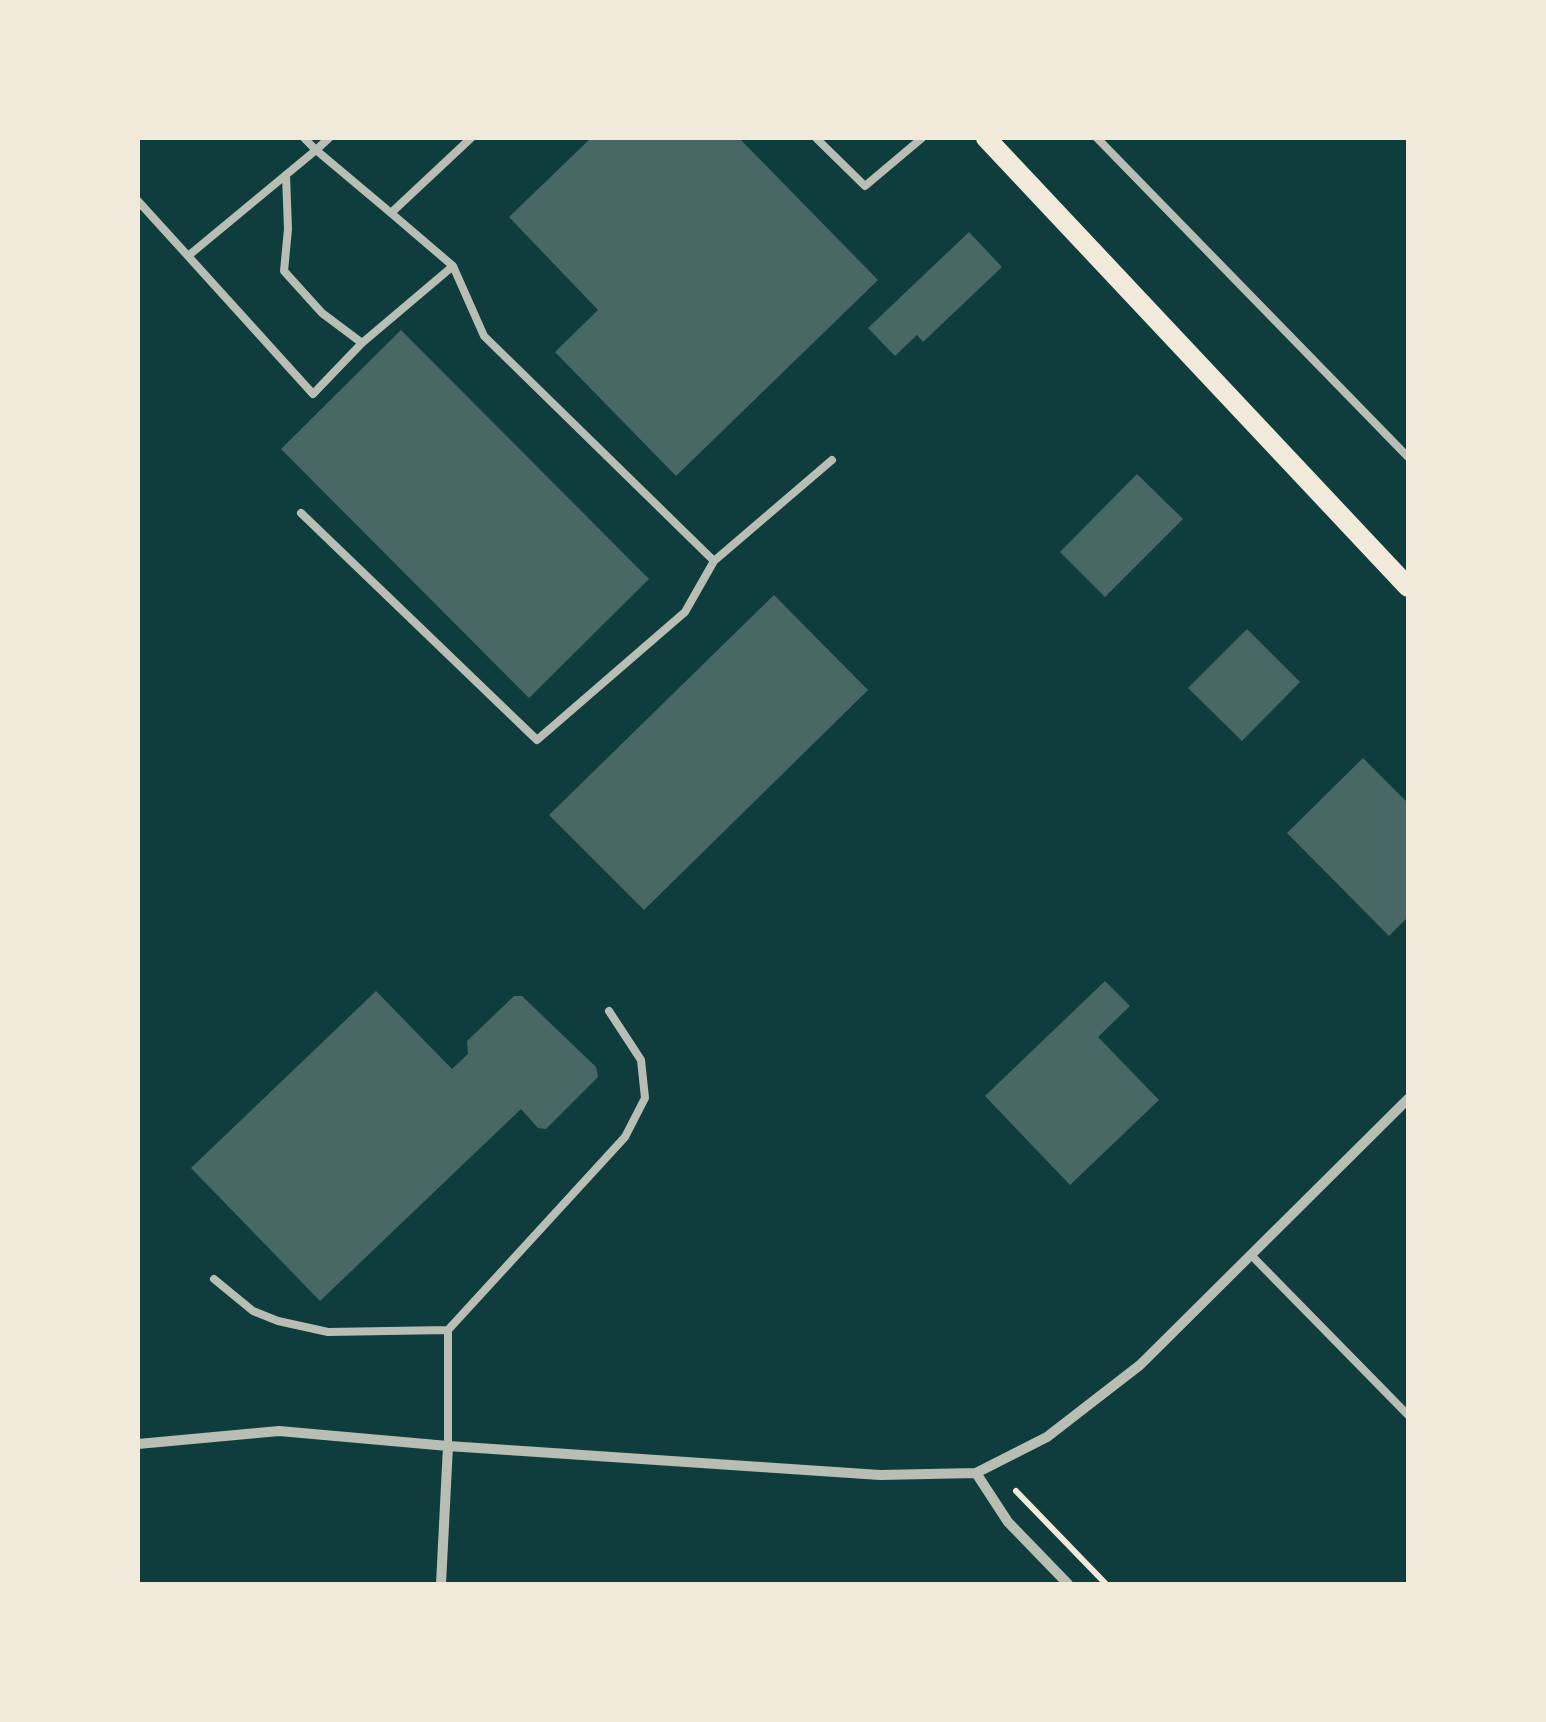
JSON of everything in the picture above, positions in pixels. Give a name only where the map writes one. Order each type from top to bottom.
[{"type":"main road","points":[[986,138],[1408,587]]},
{"type":"street","points":[[138,1444],[278,1430],[448,1446],[880,1475],[976,1473],[1048,1437],[1140,1366],[1407,1104]]},
{"type":"street","points":[[441,1584],[448,1446]]},
{"type":"street","points":[[976,1473],[1008,1522],[1068,1584]]},
{"type":"lane","points":[[304,138],[452,266],[484,336],[714,561]]},
{"type":"lane","points":[[188,256],[329,138]]},
{"type":"lane","points":[[390,212],[470,138]]},
{"type":"lane","points":[[816,138],[865,186],[922,138]]},
{"type":"lane","points":[[1097,138],[1408,457]]},
{"type":"lane","points":[[286,175],[288,229],[284,271],[322,313],[362,343]]},
{"type":"lane","points":[[138,201],[314,394],[362,343],[452,266]]},
{"type":"lane","points":[[301,514],[537,740],[684,612],[714,561],[832,460]]},
{"type":"lane","points":[[448,1446],[448,1330],[626,1136],[645,1098],[641,1060],[609,1010]]},
{"type":"lane","points":[[1252,1256],[1408,1416]]},
{"type":"lane","points":[[214,1280],[252,1311],[278,1322],[328,1332],[448,1330]]},
{"type":"path","points":[[990,1465],[1106,1584]]},
{"type":"building","points":[[591,138],[739,138],[878,280],[676,476],[555,352],[598,310],[509,217]]},
{"type":"building","points":[[969,232],[1002,267],[923,342],[917,335],[895,356],[868,328]]},
{"type":"building","points":[[401,330],[649,579],[529,698],[281,449]]},
{"type":"building","points":[[1137,474],[1183,519],[1105,597],[1060,552]]},
{"type":"building","points":[[774,595],[868,690],[644,910],[549,815]]},
{"type":"building","points":[[1247,629],[1300,682],[1242,741],[1188,688]]},
{"type":"building","points":[[1363,758],[1408,803],[1408,917],[1389,936],[1287,833]]},
{"type":"building","points":[[1105,981],[1130,1006],[1098,1037],[1159,1100],[1070,1185],[985,1096]]},
{"type":"building","points":[[376,991],[452,1069],[468,1054],[467,1041],[514,996],[522,996],[596,1067],[598,1077],[546,1129],[538,1128],[521,1109],[320,1301],[191,1168]]}]
